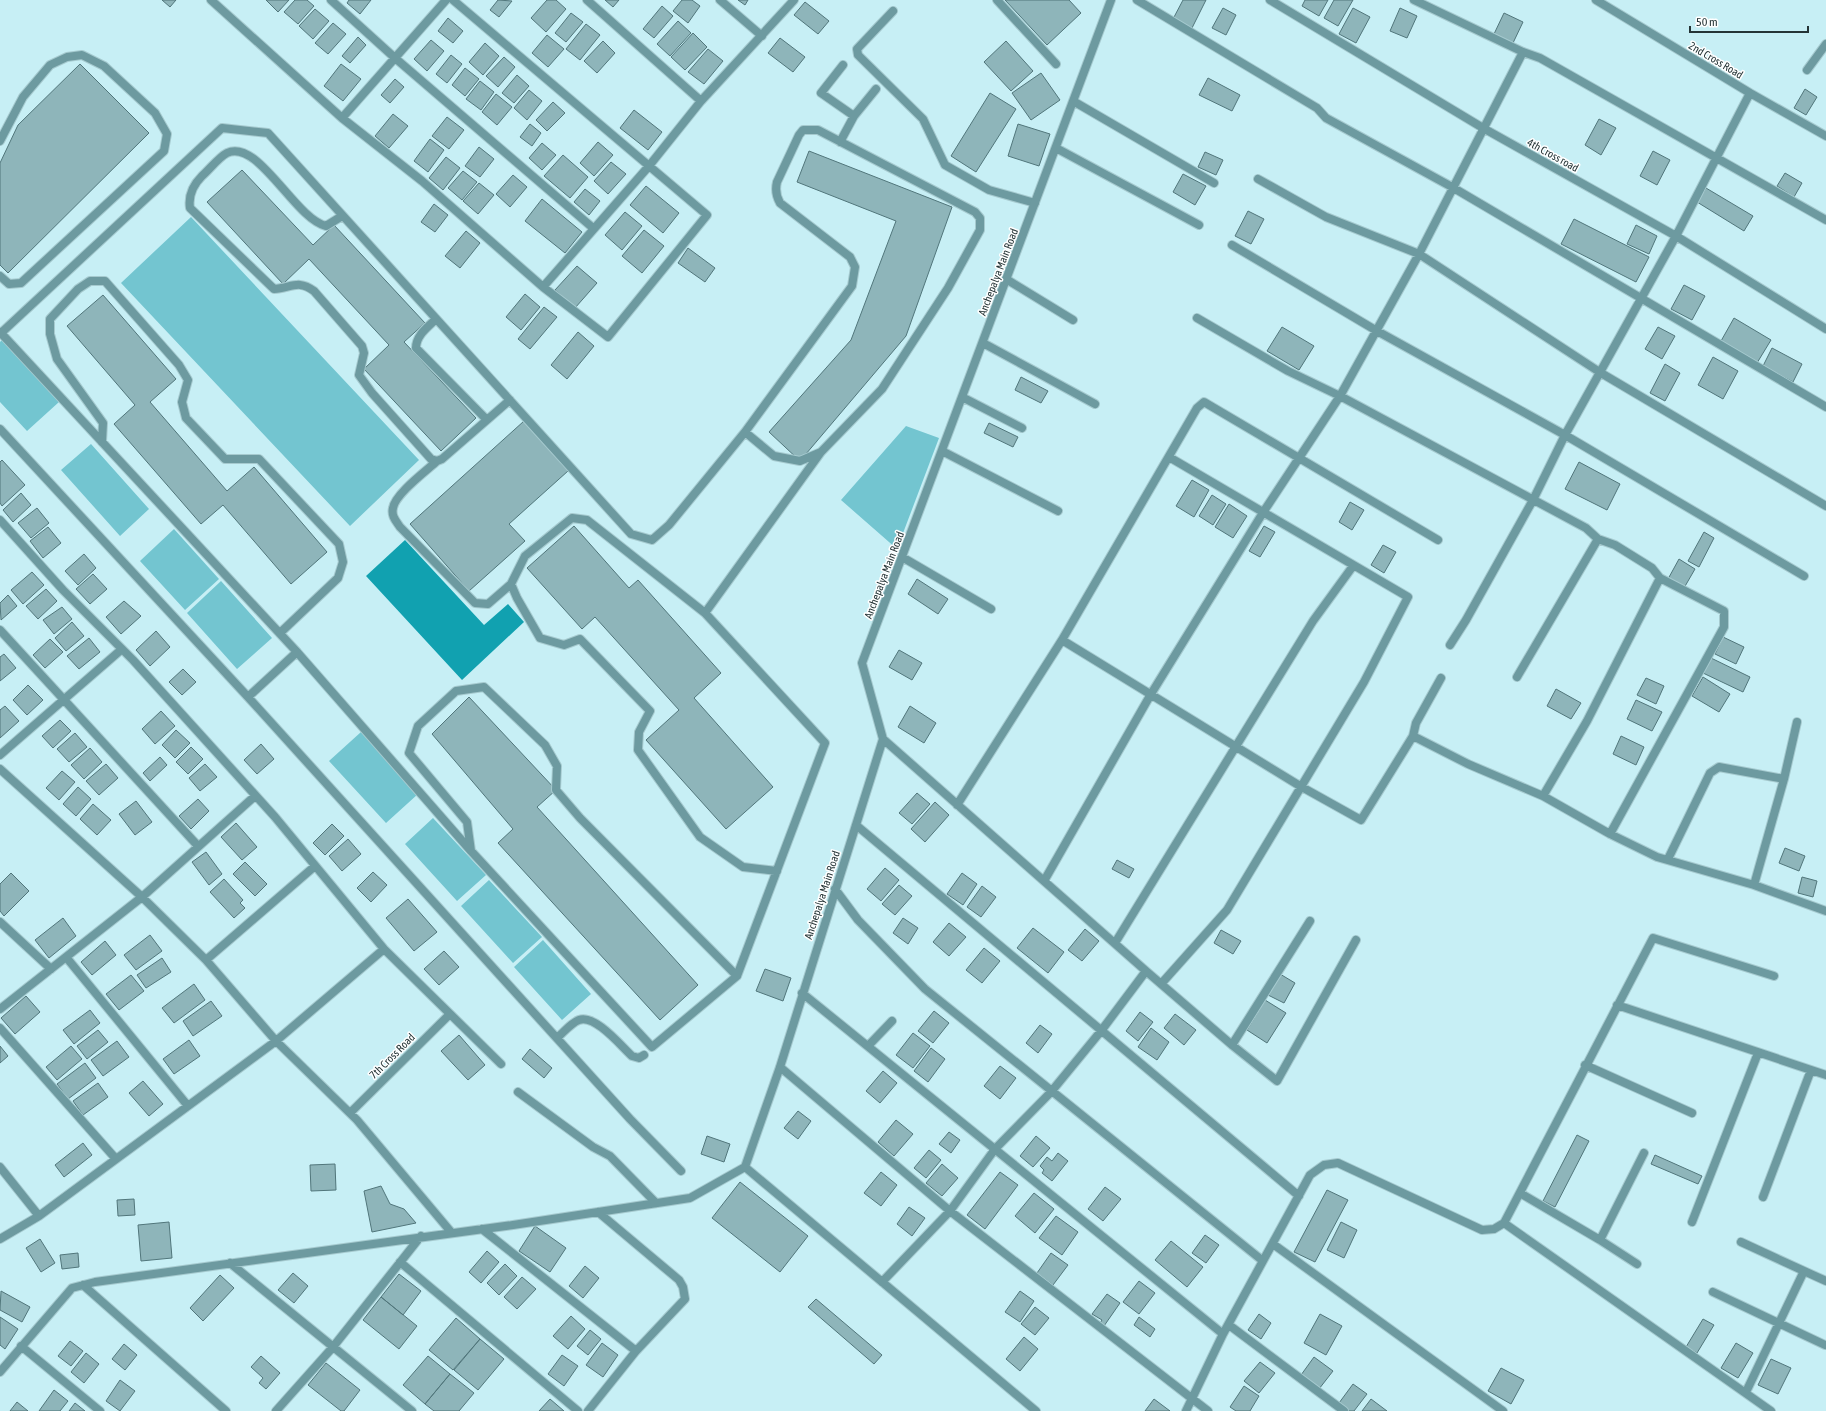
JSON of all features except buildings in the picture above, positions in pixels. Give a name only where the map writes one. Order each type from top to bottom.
[{"type":"street","points":[[212,0],[342,118],[422,181],[543,287],[608,337],[706,215],[453,0]]},
{"type":"street","points":[[332,0],[395,58],[593,228]]},
{"type":"street","points":[[342,118],[446,0]]},
{"type":"street","points":[[587,0],[701,101]]},
{"type":"street","points":[[720,0],[762,36]]},
{"type":"street","points":[[543,287],[593,228],[649,166],[701,101],[794,0]]},
{"type":"street","points":[[997,0],[1056,64]]},
{"type":"street","name":"Anchepalya Main Road","points":[[745,1167],[780,1067],[883,739],[862,664],[1111,0]]},
{"type":"street","points":[[1137,0],[1317,108],[1326,118],[1452,187],[1642,297],[1826,407]]},
{"type":"street","name":"4th Cross road","points":[[1270,0],[1483,128],[1676,236],[1826,329]]},
{"type":"street","points":[[1414,0],[1523,52],[1540,58],[1826,220]]},
{"type":"street","name":"2nd Cross Road","points":[[1596,0],[1750,93],[1826,136]]},
{"type":"street","points":[[893,11],[858,49],[858,55],[923,118],[945,165],[989,190],[1035,203]]},
{"type":"street","points":[[1807,70],[1826,44]]},
{"type":"street","points":[[1044,881],[1151,694],[1264,511],[1340,396],[1419,254],[1452,187],[1523,52]]},
{"type":"street","points":[[0,141],[23,97],[50,65],[67,57],[82,55],[104,66],[155,113],[167,134],[164,151],[20,283],[9,284],[0,276]]},
{"type":"street","points":[[843,65],[821,92],[854,116]]},
{"type":"street","points":[[840,142],[854,116],[876,89]]},
{"type":"street","points":[[1450,645],[1466,620],[1533,500],[1566,435],[1676,236],[1750,93]]},
{"type":"street","points":[[1073,101],[1214,183]]},
{"type":"street","points":[[510,400],[442,459],[437,461],[396,498],[393,508],[394,517],[400,528],[475,603],[488,604],[511,584],[524,556],[572,518],[587,520],[705,613],[825,743],[737,976],[652,1047],[471,851],[280,633],[0,331],[222,128],[268,133],[342,216],[510,400],[631,534],[652,540],[669,525],[745,432],[852,286],[855,267],[850,257],[780,203],[775,189],[793,148],[803,130],[818,130],[975,212],[980,218],[980,230],[948,288],[882,389],[822,452],[705,613]]},
{"type":"street","points":[[1056,148],[1199,226]]},
{"type":"street","points":[[342,216],[326,226],[320,224],[300,208],[253,157],[239,151],[227,153],[196,182],[188,198],[190,208],[274,289],[284,288],[294,284],[306,284],[314,290],[362,346],[364,353],[359,375],[372,393],[431,459],[437,461]]},
{"type":"street","points":[[1258,179],[1326,217],[1419,254],[1601,373],[1826,506]]},
{"type":"street","points":[[1232,245],[1377,331],[1566,435],[1804,576]]},
{"type":"street","points":[[102,442],[103,423],[57,359],[50,334],[50,319],[78,288],[90,280],[105,281],[179,365],[188,380],[182,402],[186,418],[225,459],[259,459],[340,544],[343,562],[338,578],[280,633]]},
{"type":"street","points":[[1006,280],[1073,320]]},
{"type":"street","points":[[1197,318],[1288,371],[1340,396],[1586,528],[1598,539],[1615,545],[1652,568],[1660,578],[1724,611],[1724,627],[1610,834]]},
{"type":"street","points":[[436,319],[419,335],[416,342],[416,348],[486,420]]},
{"type":"street","points":[[983,343],[1095,404]]},
{"type":"street","points":[[962,397],[1022,428]]},
{"type":"street","points":[[958,805],[1062,640],[1197,408],[1204,402],[1298,459],[1438,540]]},
{"type":"street","points":[[0,430],[248,697],[630,1119],[681,1171]]},
{"type":"street","points":[[745,432],[774,456],[800,461],[822,452]]},
{"type":"street","points":[[942,451],[1058,511]]},
{"type":"street","points":[[1161,984],[1227,910],[1300,786],[1364,682],[1408,597],[1353,566],[1264,511],[1169,456]]},
{"type":"street","points":[[0,520],[63,590],[122,649],[255,796],[384,949],[501,1064]]},
{"type":"street","points":[[1516,677],[1598,539]]},
{"type":"street","points":[[902,557],[991,609]]},
{"type":"street","points":[[1115,943],[1313,621],[1353,566]]},
{"type":"street","points":[[1543,796],[1587,721],[1660,578]]},
{"type":"street","points":[[511,584],[517,598],[540,638],[564,645],[580,639],[650,711],[639,732],[638,750],[700,837],[743,867],[777,871]]},
{"type":"street","points":[[0,630],[65,699],[198,846]]},
{"type":"street","points":[[1062,640],[1300,786],[1361,820],[1413,736],[1416,722],[1441,678]]},
{"type":"street","points":[[0,755],[122,649]]},
{"type":"street","points":[[248,697],[297,652]]},
{"type":"street","points":[[471,851],[466,822],[410,754],[418,726],[456,691],[484,687],[545,745],[557,766],[556,790],[580,818],[737,976]]},
{"type":"street","points":[[1754,885],[1784,779],[1797,722]]},
{"type":"street","points":[[1413,736],[1468,764],[1543,796],[1610,834],[1657,857],[1754,885],[1826,911]]},
{"type":"street","points":[[883,739],[1146,971],[1232,1045],[1277,1081],[1356,940]]},
{"type":"street","points":[[1668,859],[1710,773],[1719,767],[1784,779]]},
{"type":"street","points":[[0,769],[142,897],[206,960],[276,1041],[350,1113],[451,1232]]},
{"type":"street","points":[[0,1009],[142,897],[255,796]]},
{"type":"street","points":[[856,825],[1299,1196]]},
{"type":"street","points":[[206,960],[315,866]]},
{"type":"street","points":[[835,889],[858,920],[925,989],[1050,1092],[1263,1262]]},
{"type":"street","points":[[1232,1045],[1310,921]]},
{"type":"street","points":[[0,922],[51,969]]},
{"type":"street","points":[[1186,1411],[1223,1334],[1310,1175],[1324,1165],[1338,1163],[1482,1230],[1494,1229],[1504,1224],[1585,1065],[1653,938],[1774,976]]},
{"type":"street","points":[[0,1239],[39,1216],[276,1041],[384,949]]},
{"type":"street","points":[[66,957],[188,1106]]},
{"type":"street","points":[[882,1282],[950,1211],[995,1149],[1050,1092],[1101,1031],[1146,971]]},
{"type":"street","points":[[802,993],[1223,1334]]},
{"type":"street","points":[[1617,1005],[1826,1076]]},
{"type":"street","name":"7th Cross Road","points":[[350,1113],[450,1014]]},
{"type":"street","points":[[557,1038],[575,1022],[588,1019],[596,1022],[632,1056],[639,1058],[644,1055]]},
{"type":"street","points":[[868,1046],[892,1021]]},
{"type":"street","points":[[0,1028],[116,1159]]},
{"type":"street","points":[[1692,1222],[1758,1053]]},
{"type":"street","points":[[1585,1065],[1692,1113]]},
{"type":"street","points":[[780,1067],[950,1211],[1208,1411]]},
{"type":"street","points":[[1763,1197],[1811,1070]]},
{"type":"street","points":[[518,1092],[593,1147],[610,1156],[656,1203]]},
{"type":"street","points":[[1600,1240],[1644,1153]]},
{"type":"street","points":[[0,1167],[39,1216]]},
{"type":"street","points":[[0,1372],[72,1288],[83,1285],[230,1263],[421,1236],[482,1229],[690,1198],[745,1167],[1036,1411]]},
{"type":"street","points":[[1520,1193],[1600,1240],[1637,1264]]},
{"type":"street","points":[[588,1411],[636,1351],[685,1299],[683,1287],[679,1280],[598,1212]]},
{"type":"street","points":[[1504,1224],[1641,1321],[1746,1392],[1771,1411]]},
{"type":"street","points":[[482,1229],[636,1351]]},
{"type":"street","points":[[276,1411],[333,1347],[421,1236]]},
{"type":"street","points":[[1742,1242],[1826,1281]]},
{"type":"street","points":[[1272,1244],[1503,1411]]},
{"type":"street","points":[[400,1262],[578,1411]]},
{"type":"street","points":[[230,1263],[412,1411]]},
{"type":"street","points":[[1746,1392],[1780,1324],[1804,1271]]},
{"type":"street","points":[[83,1285],[226,1411]]},
{"type":"street","points":[[1713,1292],[1825,1345]]},
{"type":"street","points":[[1229,1325],[1344,1411]]},
{"type":"street","points":[[21,1346],[100,1411]]},
{"type":"shaded area","points":[[191,217],[419,460],[350,526],[121,283]]},
{"type":"shaded area","points":[[2,340],[59,402],[27,431],[0,402],[0,342]]},
{"type":"shaded area","points":[[906,426],[939,438],[897,549],[841,500]]},
{"type":"shaded area","points":[[91,444],[149,509],[120,536],[61,470]]},
{"type":"shaded area","points":[[174,529],[219,579],[185,610],[140,561]]},
{"type":"shaded area","points":[[405,540],[484,625],[508,604],[524,622],[462,680],[366,576]]},
{"type":"shaded area","points":[[221,581],[272,638],[237,669],[187,613]]},
{"type":"shaded area","points":[[361,732],[418,794],[386,823],[329,761]]},
{"type":"shaded area","points":[[433,818],[486,875],[457,901],[405,844]]},
{"type":"shaded area","points":[[489,880],[542,937],[513,963],[461,906]]},
{"type":"shaded area","points":[[543,940],[591,994],[562,1020],[514,967]]}]
